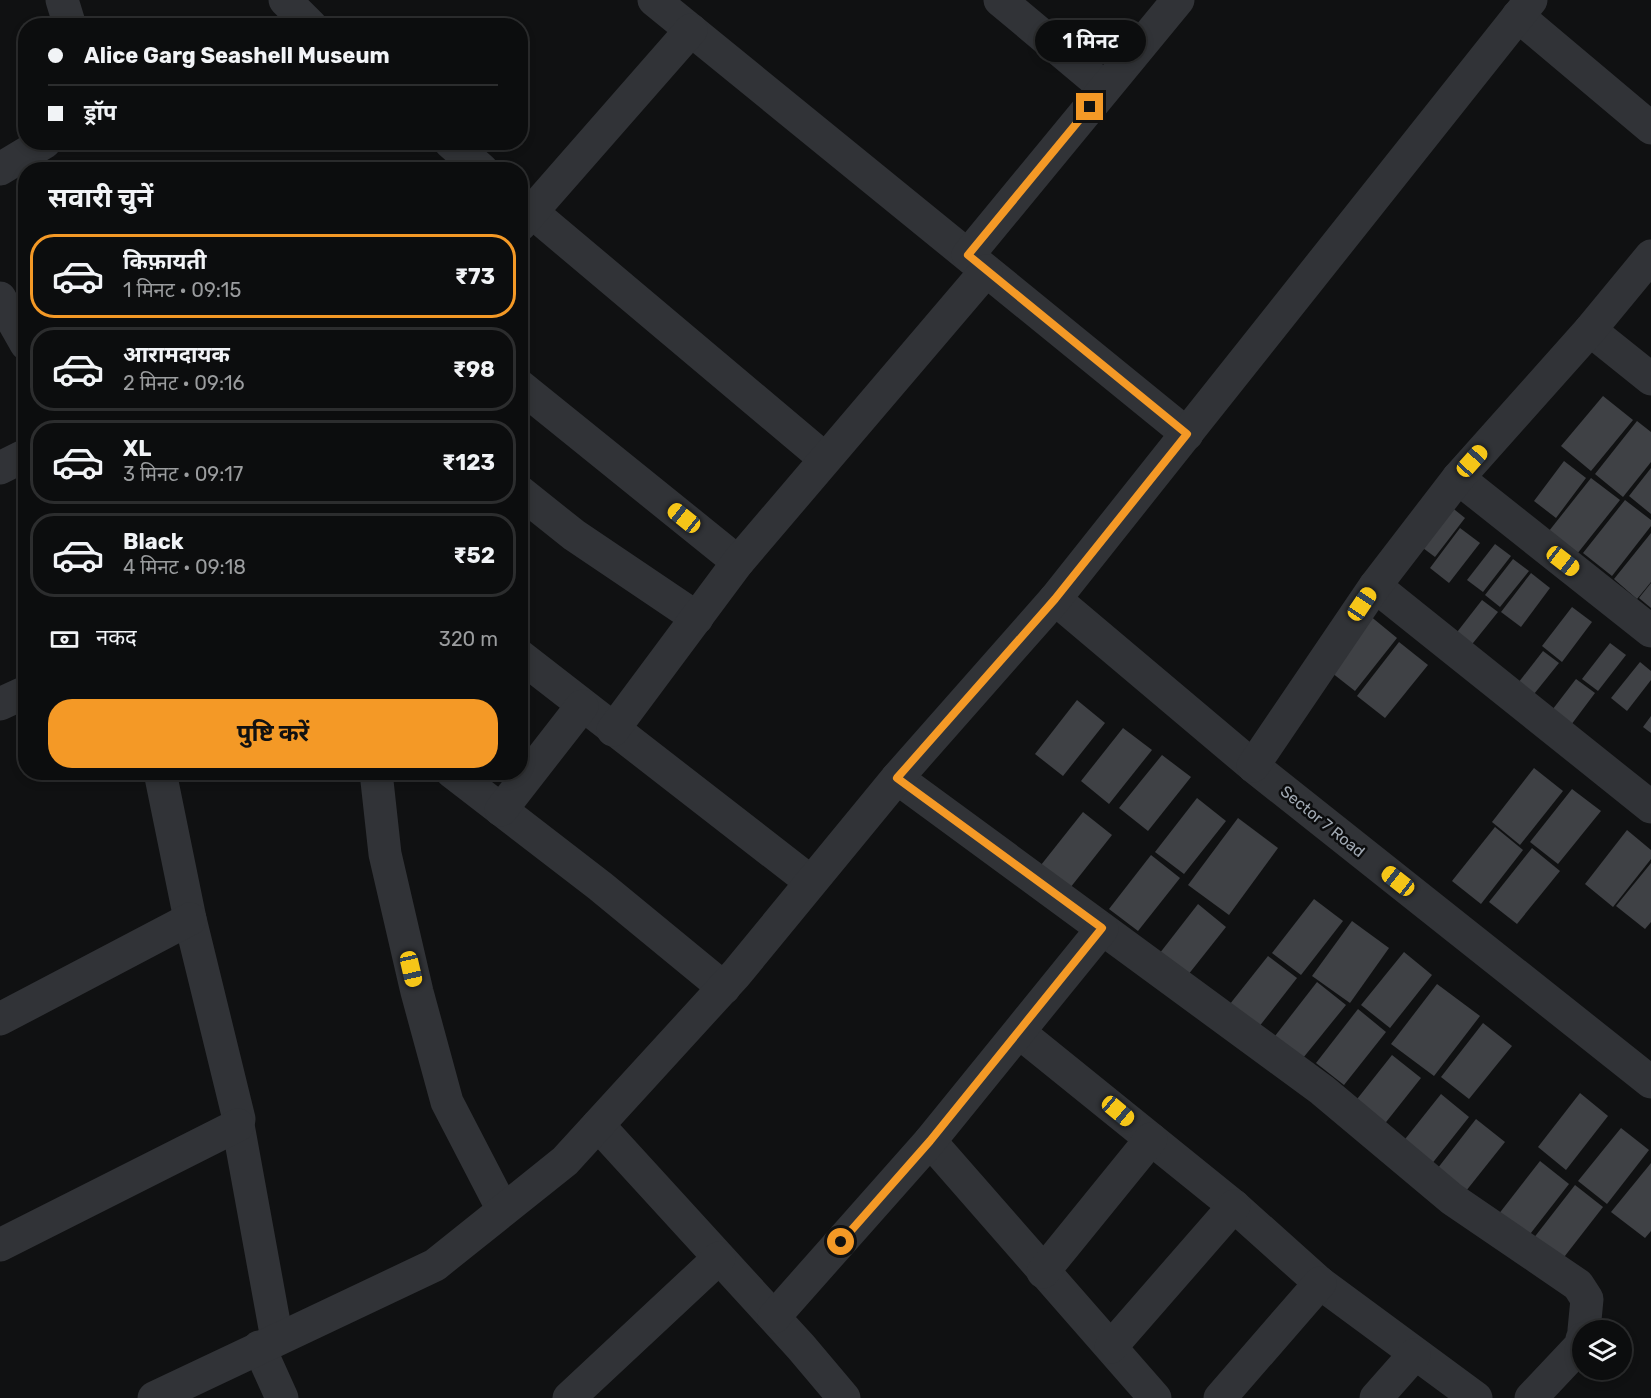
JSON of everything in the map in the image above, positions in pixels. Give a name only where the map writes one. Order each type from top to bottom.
[{"type":"street","points":[[62,0],[68,18]]},
{"type":"street","points":[[285,0],[303,18]]},
{"type":"street","points":[[654,0],[1187,434]]},
{"type":"street","points":[[1000,0],[1106,88]]},
{"type":"street","points":[[613,730],[738,562],[824,458],[977,263],[1106,88],[1178,0]]},
{"type":"street","points":[[154,1398],[435,1264],[565,1161],[724,988],[897,778],[1055,599],[1524,8],[1651,128]]},
{"type":"street","points":[[528,208],[691,30]]},
{"type":"street","points":[[0,169],[32,150]]},
{"type":"street","points":[[459,150],[473,162]]},
{"type":"street","points":[[528,215],[824,458]]},
{"type":"street","points":[[1253,766],[1375,586],[1458,478],[1590,330],[1651,256]]},
{"type":"street","points":[[0,298],[18,330]]},
{"type":"street","points":[[1590,330],[1651,379]]},
{"type":"street","points":[[528,392],[738,562]]},
{"type":"street","points":[[0,468],[18,459]]},
{"type":"street","points":[[1458,478],[1651,630]]},
{"type":"street","points":[[528,498],[574,535],[697,618]]},
{"type":"street","points":[[1375,586],[1651,807]]},
{"type":"street","name":"Sector 7 Road","points":[[1055,599],[1253,766],[1651,1082]]},
{"type":"street","points":[[528,662],[811,882]]},
{"type":"street","points":[[0,704],[18,696]]},
{"type":"street","points":[[528,775],[582,706]]},
{"type":"street","points":[[897,778],[1322,1090],[1452,1199],[1578,1285],[1587,1299],[1585,1320]]},
{"type":"street","points":[[162,780],[190,919],[239,1119],[268,1343],[282,1398]]},
{"type":"street","points":[[377,780],[385,854],[417,992],[447,1102],[503,1210]]},
{"type":"street","points":[[462,780],[600,886],[724,988]]},
{"type":"street","points":[[501,810],[524,780]]},
{"type":"street","points":[[0,1019],[190,919]]},
{"type":"street","points":[[774,1317],[930,1141],[1020,1033],[1102,928]]},
{"type":"street","points":[[1020,1033],[1234,1206],[1320,1283],[1414,1355],[1476,1398]]},
{"type":"street","points":[[0,1245],[238,1125]]},
{"type":"street","points":[[598,1125],[774,1317],[844,1398]]},
{"type":"street","points":[[1043,1272],[1151,1139]]},
{"type":"street","points":[[930,1141],[1155,1398]]},
{"type":"street","points":[[1111,1347],[1234,1206]]},
{"type":"street","points":[[569,1398],[719,1258]]},
{"type":"street","points":[[1220,1398],[1320,1283]]},
{"type":"street","points":[[1376,1398],[1414,1355]]},
{"type":"street","points":[[1531,1398],[1572,1355]]},
{"type":"building","points":[[1603,396],[1633,420],[1591,471],[1561,446]]},
{"type":"building","points":[[1637,421],[1651,432],[1651,462],[1623,497],[1595,474]]},
{"type":"building","points":[[1564,461],[1586,478],[1556,518],[1534,501]]},
{"type":"building","points":[[1651,468],[1651,514],[1629,496]]},
{"type":"building","points":[[1591,478],[1620,500],[1577,554],[1549,531]]},
{"type":"building","points":[[1625,500],[1651,520],[1651,526],[1612,576],[1583,553]]},
{"type":"building","points":[[1445,502],[1465,518],[1435,557],[1415,542]]},
{"type":"building","points":[[1460,528],[1480,543],[1449,583],[1430,568]]},
{"type":"building","points":[[1651,533],[1651,582],[1637,599],[1614,579]]},
{"type":"building","points":[[1495,544],[1511,556],[1483,592],[1467,580]]},
{"type":"building","points":[[1513,559],[1529,571],[1500,607],[1485,595]]},
{"type":"building","points":[[1531,573],[1550,588],[1521,627],[1501,612]]},
{"type":"building","points":[[1651,583],[1651,608],[1639,598]]},
{"type":"building","points":[[1482,600],[1498,612],[1469,648],[1454,636]]},
{"type":"building","points":[[1572,607],[1592,622],[1562,662],[1542,646]]},
{"type":"building","points":[[1369,615],[1397,638],[1355,691],[1327,669]]},
{"type":"building","points":[[1399,642],[1428,665],[1385,718],[1357,696]]},
{"type":"building","points":[[1610,643],[1626,655],[1598,691],[1582,679]]},
{"type":"building","points":[[1543,651],[1559,663],[1530,699],[1515,687]]},
{"type":"building","points":[[1640,662],[1651,671],[1651,680],[1627,711],[1611,698]]},
{"type":"building","points":[[1576,679],[1595,693],[1565,733],[1546,718]]},
{"type":"building","points":[[1077,700],[1105,723],[1063,776],[1035,754]]},
{"type":"building","points":[[1651,716],[1651,733],[1643,727]]},
{"type":"building","points":[[1123,728],[1152,750],[1109,804],[1081,781]]},
{"type":"building","points":[[1162,755],[1191,777],[1148,831],[1119,808]]},
{"type":"building","points":[[1534,768],[1563,791],[1520,845],[1492,822]]},
{"type":"building","points":[[1572,789],[1601,811],[1558,864],[1530,842]]},
{"type":"building","points":[[1197,798],[1226,821],[1184,874],[1155,852]]},
{"type":"building","points":[[1083,812],[1112,835],[1070,888],[1041,865]]},
{"type":"building","points":[[1238,818],[1278,848],[1229,915],[1188,885]]},
{"type":"building","points":[[1495,827],[1523,850],[1481,904],[1452,881]]},
{"type":"building","points":[[1627,830],[1651,850],[1651,859],[1613,907],[1585,884]]},
{"type":"building","points":[[1532,848],[1560,871],[1517,924],[1489,902]]},
{"type":"building","points":[[1151,855],[1180,878],[1138,931],[1109,909]]},
{"type":"building","points":[[1651,863],[1651,922],[1645,929],[1616,906]]},
{"type":"building","points":[[1314,899],[1343,921],[1301,975],[1272,953]]},
{"type":"building","points":[[1198,904],[1226,927],[1184,980],[1156,958]]},
{"type":"building","points":[[1352,921],[1389,948],[1350,1003],[1312,976]]},
{"type":"building","points":[[1404,952],[1432,975],[1390,1028],[1361,1005]]},
{"type":"building","points":[[1268,956],[1297,978],[1255,1032],[1226,1009]]},
{"type":"building","points":[[1317,982],[1346,1005],[1303,1058],[1275,1036]]},
{"type":"building","points":[[1437,984],[1480,1016],[1434,1076],[1391,1044]]},
{"type":"building","points":[[1358,1009],[1386,1032],[1344,1085],[1316,1063]]},
{"type":"building","points":[[1483,1023],[1512,1046],[1469,1099],[1441,1077]]},
{"type":"building","points":[[1392,1055],[1421,1078],[1379,1131],[1350,1108]]},
{"type":"building","points":[[1580,1093],[1608,1116],[1566,1170],[1538,1147]]},
{"type":"building","points":[[1441,1094],[1469,1117],[1427,1170],[1398,1148]]},
{"type":"building","points":[[1476,1119],[1505,1142],[1462,1196],[1434,1173]]},
{"type":"building","points":[[1621,1128],[1649,1150],[1607,1204],[1578,1181]]},
{"type":"building","points":[[1540,1161],[1569,1184],[1527,1238],[1498,1215]]},
{"type":"building","points":[[1651,1163],[1651,1231],[1645,1238],[1611,1212]]},
{"type":"building","points":[[1575,1185],[1603,1207],[1561,1261],[1533,1239]]},
{"type":"route","points":[[841,1242],[930,1141],[1020,1033],[1102,928],[897,778],[1055,599],[1187,434],[968,255],[1090,107]]}]
